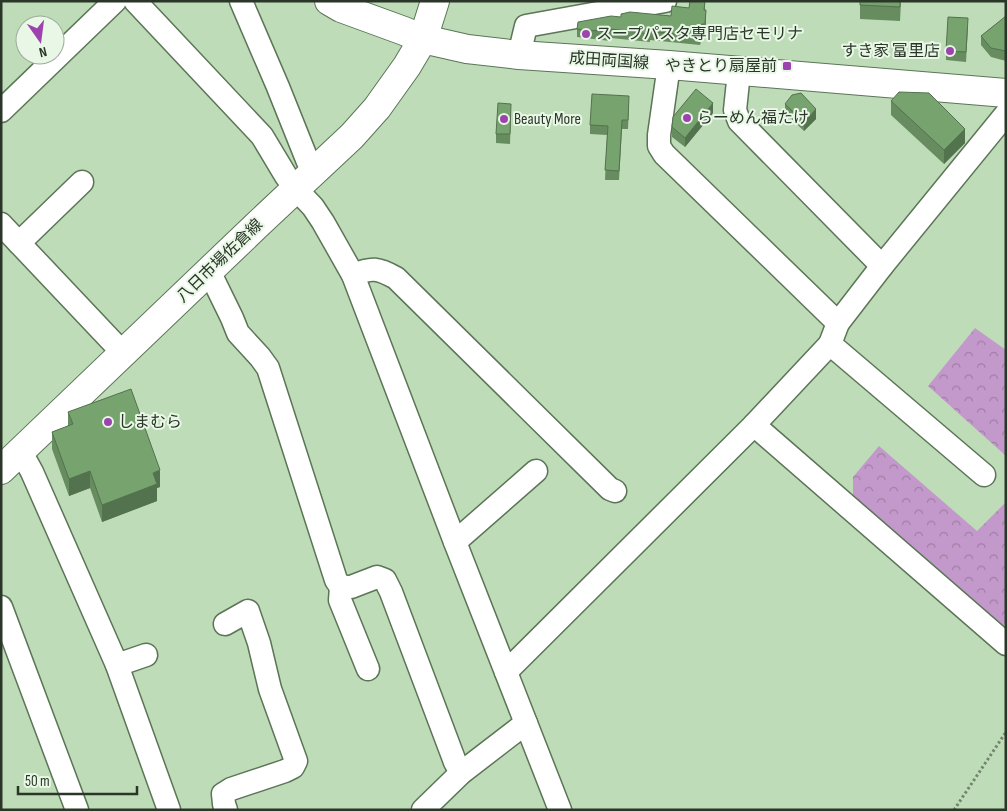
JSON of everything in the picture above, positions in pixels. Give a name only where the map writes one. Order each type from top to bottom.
[{"type":"main road","name":"成田両国線","points":[[329,1],[341,8],[423,39],[467,49],[519,55],[669,65],[1006,93]]},
{"type":"main road","points":[[423,39],[435,1]]},
{"type":"main road","name":"八日市場佐倉線","points":[[11,461],[352,136],[377,108],[407,66],[423,39]]},
{"type":"street","points":[[1,111],[115,1]]},
{"type":"street","points":[[135,1],[262,136],[286,176],[324,222],[353,275],[560,810]]},
{"type":"street","points":[[241,1],[308,162]]},
{"type":"street","points":[[519,55],[526,26],[665,1]]},
{"type":"street","points":[[669,65],[659,135],[659,146],[664,154],[834,334],[984,475]]},
{"type":"street","points":[[739,72],[735,110],[739,121],[882,266]]},
{"type":"street","points":[[506,672],[754,425],[834,334],[882,266],[1006,114]]},
{"type":"street","points":[[82,182],[7,232],[123,353]]},
{"type":"street","points":[[353,275],[365,270],[376,269],[396,278],[610,489],[615,491]]},
{"type":"street","points":[[209,271],[238,333],[268,368],[336,580],[341,587],[340,600],[368,669]]},
{"type":"street","points":[[754,425],[1006,644]]},
{"type":"street","points":[[11,461],[32,472],[117,665],[169,810]]},
{"type":"street","points":[[455,542],[536,471]]},
{"type":"street","points":[[341,587],[351,587],[376,578],[385,580],[455,762],[462,773]]},
{"type":"street","points":[[1,607],[77,810]]},
{"type":"street","points":[[226,624],[248,611],[259,643],[270,689],[296,761],[293,766],[285,771],[230,789],[223,794],[226,810]]},
{"type":"street","points":[[117,665],[146,655]]},
{"type":"street","points":[[424,810],[462,773],[526,723]]},
{"type":"path","points":[[954,810],[1006,732]]},
{"type":"green space","points":[[975,328],[1006,350],[1006,456],[928,386]]},
{"type":"green space","points":[[879,446],[977,531],[1006,502],[1006,622],[999,631],[853,508],[853,477]]},
{"type":"building","points":[[690,1],[705,1],[705,24],[702,24],[700,37],[650,31],[650,34],[611,29],[610,32],[577,29],[578,22],[611,16],[621,17],[621,14],[630,12],[671,16],[672,6],[689,8]]},
{"type":"building","points":[[860,1],[900,1],[900,7],[860,5]]},
{"type":"building","points":[[1006,16],[1006,51],[991,48],[981,36]]},
{"type":"building","points":[[948,17],[968,18],[966,52],[946,51]]},
{"type":"building","points":[[696,89],[713,103],[685,138],[672,127],[673,117]]},
{"type":"building","points":[[899,92],[929,93],[965,129],[944,150],[891,101]]},
{"type":"building","points":[[801,93],[816,109],[804,122],[785,104],[792,95]]},
{"type":"building","points":[[592,94],[629,96],[628,120],[622,120],[619,171],[605,170],[608,126],[590,125]]},
{"type":"building","points":[[498,103],[511,104],[510,134],[496,134]]},
{"type":"building","points":[[131,389],[160,470],[153,473],[157,484],[102,505],[90,471],[69,479],[52,432],[73,424],[68,412]]},
{"type":"place","name":"スープパスタ専門店セモリナ","points":[[586,34]]},
{"type":"place","name":"すき家 富里店","points":[[950,51]]},
{"type":"place","name":"やきとり扇屋前","points":[[787,66]]},
{"type":"place","name":"らーめん福たけ","points":[[687,118]]},
{"type":"place","name":"Beauty More","points":[[504,119]]},
{"type":"place","name":"しまむら","points":[[108,422]]}]
